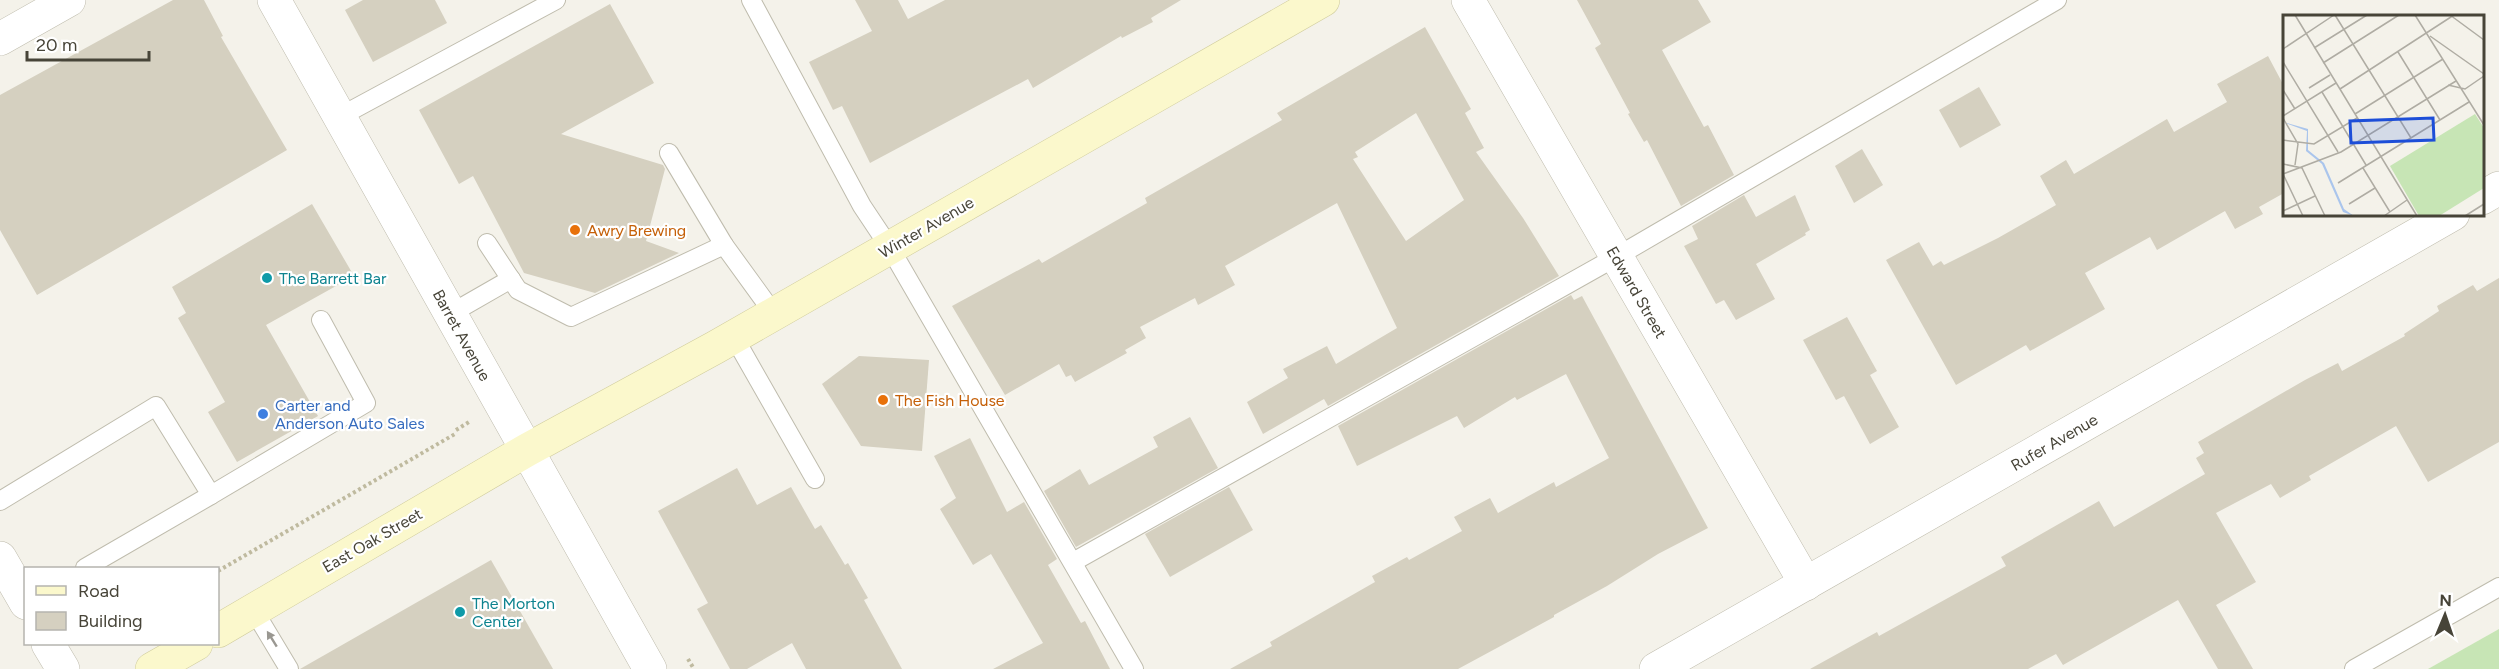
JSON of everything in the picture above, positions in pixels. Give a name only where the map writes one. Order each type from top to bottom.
[{"type":"main road","name":"Winter Avenue","points":[[527,450],[734,337],[1323,0]]},
{"type":"main road","name":"East Oak Street","points":[[219,630],[527,450]]},
{"type":"main road","points":[[152,669],[194,645]]},
{"type":"street","points":[[0,39],[69,0]]},
{"type":"street","name":"Barret Avenue","points":[[274,0],[650,669]]},
{"type":"street","name":"Edward Street","points":[[1468,0],[1806,584]]},
{"type":"street","points":[[2484,197],[2499,188]]},
{"type":"street","name":"Rufer Avenue","points":[[1656,669],[2450,216]]},
{"type":"street","points":[[0,558],[24,600]]},
{"type":"street","points":[[49,645],[63,669]]},
{"type":"lane","points":[[341,116],[556,0]]},
{"type":"lane","points":[[751,0],[862,206],[890,248],[1134,669]]},
{"type":"lane","points":[[1072,562],[1616,257],[2057,0]]},
{"type":"lane","points":[[669,153],[724,245],[774,314]]},
{"type":"lane","points":[[487,243],[518,290],[572,317],[724,245]]},
{"type":"lane","points":[[450,314],[511,279]]},
{"type":"lane","points":[[88,567],[366,404],[321,320]]},
{"type":"lane","points":[[734,337],[815,478]]},
{"type":"lane","points":[[0,501],[156,406],[211,495]]},
{"type":"lane","points":[[2354,669],[2499,587]]},
{"type":"lane","points":[[254,609],[290,669]]},
{"type":"path","points":[[219,570],[455,434]]},
{"type":"green space","points":[[2499,629],[2499,669],[2428,669]]},
{"type":"building","points":[[173,0],[204,0],[223,36],[221,37],[287,150],[37,295],[0,230],[0,95]]},
{"type":"building","points":[[363,0],[435,0],[447,23],[373,62],[345,10]]},
{"type":"building","points":[[855,0],[898,0],[908,19],[945,0],[1181,0],[1151,18],[1153,22],[1122,38],[1121,36],[1033,88],[1028,79],[870,163],[842,106],[833,110],[809,62],[872,31]]},
{"type":"building","points":[[1577,0],[1698,0],[1711,22],[1662,50],[1704,127],[1708,125],[1734,175],[1681,206],[1647,140],[1644,142],[1628,114],[1630,113],[1595,48],[1601,44]]},
{"type":"building","points":[[610,4],[654,83],[561,134],[663,165],[665,169],[646,241],[679,253],[595,293],[524,273],[473,176],[459,184],[419,110]]},
{"type":"building","points":[[1425,27],[1471,109],[1465,113],[1484,148],[1476,152],[1523,218],[1559,276],[1328,406],[1324,399],[1263,434],[1247,402],[1288,378],[1283,369],[1327,346],[1336,364],[1397,328],[1337,203],[1225,266],[1235,285],[1198,305],[1195,298],[1140,327],[1146,338],[1125,350],[1127,353],[1075,382],[1071,375],[1066,377],[1059,364],[1005,395],[952,306],[1039,259],[1042,263],[1147,203],[1145,198],[1282,120],[1277,113]],"holes":[[[1416,113],[1464,200],[1406,241],[1353,159],[1358,157],[1355,152]]]},
{"type":"building","points":[[2268,56],[2283,84],[2283,194],[2259,207],[2263,214],[2235,229],[2225,211],[2157,250],[2150,237],[2085,273],[2105,309],[2030,351],[2026,345],[1956,385],[1886,260],[1919,242],[1933,266],[1941,261],[1944,265],[1998,238],[2056,205],[2040,176],[2066,160],[2074,174],[2167,119],[2174,132],[2227,102],[2217,84]]},
{"type":"building","points":[[1979,87],[2001,125],[1960,148],[1939,110]]},
{"type":"building","points":[[1862,149],[1883,185],[1854,203],[1835,166]]},
{"type":"building","points":[[1744,195],[1756,217],[1795,195],[1810,230],[1805,233],[1806,235],[1756,264],[1775,299],[1736,320],[1724,300],[1716,304],[1684,246],[1698,239],[1692,226]]},
{"type":"building","name":"The Barrett Bar","points":[[312,204],[354,276],[266,325],[318,416],[237,462],[208,412],[225,402],[178,318],[186,313],[172,287]]},
{"type":"building","points":[[2499,278],[2499,442],[2428,482],[2396,426],[2309,476],[2311,480],[2280,498],[2271,484],[2216,513],[2256,582],[2216,605],[2253,669],[2218,669],[2178,600],[2063,665],[2056,654],[2028,669],[1810,669],[1877,632],[1879,636],[2006,566],[2001,557],[2099,501],[2114,527],[2205,474],[2196,458],[2204,453],[2198,442],[2338,363],[2342,371],[2405,336],[2404,334],[2439,311],[2437,306],[2473,285],[2477,291]]},
{"type":"building","points":[[1571,295],[1574,300],[1582,296],[1708,528],[1658,554],[1554,617],[1458,669],[1230,669],[1272,646],[1270,642],[1375,582],[1372,576],[1407,557],[1409,560],[1462,531],[1454,517],[1490,498],[1498,513],[1554,482],[1556,487],[1609,458],[1566,374],[1517,400],[1515,397],[1464,428],[1457,416],[1357,466],[1338,426]]},
{"type":"building","points":[[1847,317],[1877,371],[1870,375],[1899,427],[1870,444],[1844,396],[1836,400],[1803,340]]},
{"type":"building","points":[[859,356],[929,360],[922,451],[861,446],[822,384]]},
{"type":"building","points":[[1190,417],[1218,468],[1076,547],[1044,491],[1080,469],[1089,485],[1158,447],[1153,437]]},
{"type":"building","points":[[970,438],[1007,512],[1024,502],[1057,559],[1048,565],[1081,623],[1085,621],[1110,669],[993,669],[1043,643],[991,554],[973,565],[940,509],[956,498],[934,456]]},
{"type":"building","points":[[737,468],[757,505],[791,487],[815,529],[821,525],[845,565],[848,563],[868,598],[864,600],[902,669],[806,669],[792,643],[747,669],[730,669],[697,609],[708,603],[658,511]]},
{"type":"building","points":[[1229,487],[1253,530],[1170,577],[1145,534]]},
{"type":"building","name":"The Morton Center","points":[[491,560],[553,669],[300,669]]},
{"type":"place","name":"Awry Brewing","points":[[575,230]]},
{"type":"place","name":"The Barrett Bar","points":[[267,278]]},
{"type":"place","name":"The Fish House","points":[[883,400]]},
{"type":"place","name":"Carter and Anderson Auto Sales","points":[[263,414]]},
{"type":"place","name":"The Morton Center","points":[[460,612]]}]
